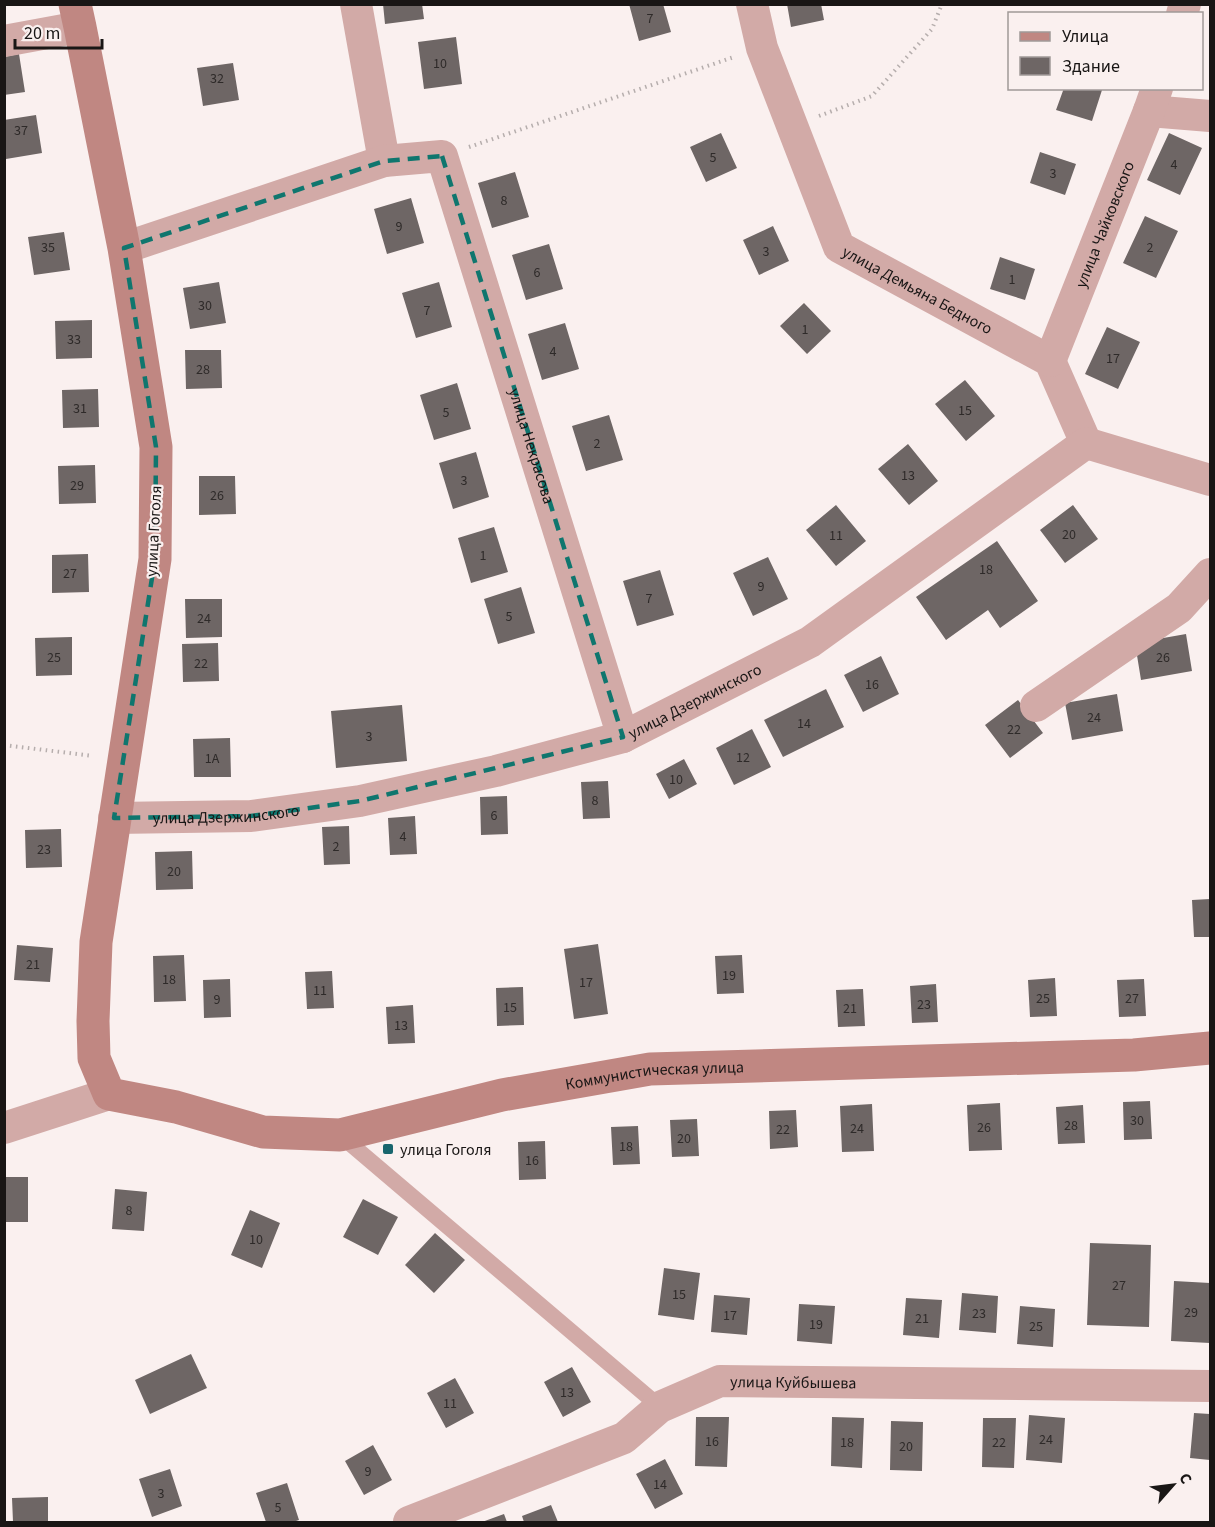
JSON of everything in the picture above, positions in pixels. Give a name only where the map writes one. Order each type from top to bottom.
[{"type":"street","points":[[356,4],[384,161]]},
{"type":"street","name":"улица Демьяна Бедного","points":[[753,4],[762,48],[839,247],[1050,361]]},
{"type":"street","points":[[4,41],[78,16]]},
{"type":"street","name":"улица Гоголя","points":[[78,16],[124,249],[156,447],[155,559],[96,942],[94,1058],[109,1094]]},
{"type":"street","points":[[1153,100],[1210,116]]},
{"type":"street","name":"улица Чайковского","points":[[1050,361],[1153,100]]},
{"type":"street","points":[[124,249],[384,161],[442,156]]},
{"type":"street","name":"улица Некрасова","points":[[442,156],[623,737]]},
{"type":"street","points":[[1050,361],[1086,443],[1210,480]]},
{"type":"street","name":"улица Дзержинского","points":[[114,818],[251,816],[360,801],[496,771],[623,737],[810,642],[1086,443]]},
{"type":"street","points":[[1036,706],[1179,608],[1210,574]]},
{"type":"street","name":"Коммунистическая улица","points":[[109,1094],[176,1107],[263,1132],[340,1135],[502,1095],[650,1069],[1122,1055],[1210,1048]]},
{"type":"street","points":[[4,1128],[109,1094]]},
{"type":"street","name":"улица Куйбышева","points":[[409,1522],[624,1438],[660,1407],[720,1381],[1210,1386]]},
{"type":"lane","points":[[340,1135],[660,1407]]},
{"type":"path","points":[[792,127],[872,96],[932,29],[942,4]]},
{"type":"path","points":[[442,156],[762,48]]},
{"type":"path","points":[[4,745],[124,760]]},
{"type":"highlighted area","points":[[442,156],[623,737],[360,801],[251,816],[114,818],[155,559],[156,447],[124,248],[384,161]]},
{"type":"building","points":[[383,4],[422,4],[424,19],[385,24]]},
{"type":"building","points":[[629,4],[663,4],[671,32],[639,41]]},
{"type":"building","points":[[787,4],[821,4],[824,20],[791,27]]},
{"type":"building","points":[[456,37],[462,84],[424,89],[418,42]]},
{"type":"building","points":[[19,54],[25,92],[4,95],[4,57]]},
{"type":"building","points":[[233,63],[239,100],[203,106],[197,68]]},
{"type":"building","points":[[1063,90],[1102,90],[1092,121],[1056,110]]},
{"type":"building","points":[[36,115],[42,153],[6,159],[4,120]]},
{"type":"building","points":[[721,133],[737,168],[706,182],[690,147]]},
{"type":"building","points":[[1169,133],[1202,148],[1180,195],[1147,180]]},
{"type":"building","points":[[1040,152],[1076,164],[1065,195],[1030,183]]},
{"type":"building","points":[[515,172],[529,217],[492,228],[478,183]]},
{"type":"building","points":[[411,198],[424,243],[387,254],[374,209]]},
{"type":"building","points":[[1145,216],[1178,231],[1156,278],[1123,263]]},
{"type":"building","points":[[773,226],[789,261],[759,275],[743,240]]},
{"type":"building","points":[[64,232],[70,270],[34,275],[28,237]]},
{"type":"building","points":[[549,244],[563,289],[526,300],[512,255]]},
{"type":"building","points":[[1000,257],[1035,269],[1025,300],[990,289]]},
{"type":"building","points":[[219,282],[226,323],[190,329],[183,288]]},
{"type":"building","points":[[439,282],[452,327],[416,338],[402,293]]},
{"type":"building","points":[[804,303],[831,331],[807,354],[780,326]]},
{"type":"building","points":[[92,320],[92,358],[56,359],[55,321]]},
{"type":"building","points":[[565,323],[579,369],[542,380],[528,334]]},
{"type":"building","points":[[1107,327],[1140,342],[1118,389],[1085,374]]},
{"type":"building","points":[[185,350],[221,350],[222,388],[186,389]]},
{"type":"building","points":[[965,380],[995,416],[966,441],[935,404]]},
{"type":"building","points":[[457,383],[471,429],[434,440],[420,395]]},
{"type":"building","points":[[98,389],[99,427],[63,428],[62,390]]},
{"type":"building","points":[[609,415],[623,460],[586,471],[572,426]]},
{"type":"building","points":[[908,444],[938,481],[909,505],[878,469]]},
{"type":"building","points":[[476,452],[489,497],[453,509],[439,463]]},
{"type":"building","points":[[95,465],[96,503],[59,504],[58,466]]},
{"type":"building","points":[[199,476],[235,476],[236,514],[199,515]]},
{"type":"building","points":[[836,505],[866,541],[836,566],[806,530]]},
{"type":"building","points":[[1073,505],[1098,539],[1065,563],[1040,530]]},
{"type":"building","points":[[494,527],[508,572],[471,583],[458,538]]},
{"type":"building","points":[[997,541],[1038,601],[1000,628],[988,610],[946,640],[916,597]]},
{"type":"building","points":[[88,554],[89,592],[52,593],[52,555]]},
{"type":"building","points":[[768,557],[788,599],[753,616],[733,573]]},
{"type":"building","points":[[660,570],[674,615],[637,626],[623,581]]},
{"type":"building","points":[[521,587],[535,633],[498,644],[484,599]]},
{"type":"building","points":[[185,599],[222,599],[222,637],[186,638]]},
{"type":"building","points":[[1186,634],[1192,671],[1141,680],[1135,643]]},
{"type":"building","points":[[72,637],[72,675],[36,676],[35,638]]},
{"type":"building","points":[[218,643],[219,681],[183,682],[182,644]]},
{"type":"building","points":[[881,656],[899,694],[863,712],[844,675]]},
{"type":"building","points":[[826,689],[844,727],[783,757],[764,720]]},
{"type":"building","points":[[1117,694],[1123,731],[1072,740],[1065,703]]},
{"type":"building","points":[[1018,700],[1043,733],[1010,758],[985,725]]},
{"type":"building","points":[[402,705],[407,761],[336,768],[331,711]]},
{"type":"building","points":[[752,729],[771,767],[734,785],[716,748]]},
{"type":"building","points":[[230,738],[231,777],[194,777],[193,739]]},
{"type":"building","points":[[684,759],[697,784],[669,799],[656,774]]},
{"type":"building","points":[[608,781],[610,818],[583,819],[581,782]]},
{"type":"building","points":[[507,796],[508,834],[481,835],[480,797]]},
{"type":"building","points":[[415,816],[417,854],[390,855],[388,818]]},
{"type":"building","points":[[349,826],[350,864],[324,865],[322,827]]},
{"type":"building","points":[[61,829],[62,867],[26,868],[25,830]]},
{"type":"building","points":[[192,851],[193,889],[156,890],[155,852]]},
{"type":"building","points":[[1210,899],[1210,937],[1194,937],[1192,900]]},
{"type":"building","points":[[598,944],[608,1014],[574,1019],[564,949]]},
{"type":"building","points":[[17,945],[53,948],[50,982],[14,980]]},
{"type":"building","points":[[184,955],[186,1001],[154,1002],[153,956]]},
{"type":"building","points":[[742,955],[744,993],[717,994],[715,956]]},
{"type":"building","points":[[332,971],[334,1008],[307,1009],[305,972]]},
{"type":"building","points":[[1055,978],[1057,1016],[1030,1017],[1028,980]]},
{"type":"building","points":[[230,979],[231,1017],[204,1018],[203,980]]},
{"type":"building","points":[[1144,979],[1146,1016],[1119,1017],[1117,980]]},
{"type":"building","points":[[936,984],[938,1022],[912,1023],[910,986]]},
{"type":"building","points":[[523,987],[524,1025],[497,1026],[496,988]]},
{"type":"building","points":[[863,989],[865,1026],[838,1027],[836,990]]},
{"type":"building","points":[[413,1005],[415,1043],[388,1044],[386,1007]]},
{"type":"building","points":[[1150,1101],[1152,1139],[1124,1140],[1123,1102]]},
{"type":"building","points":[[1000,1103],[1002,1150],[969,1151],[967,1105]]},
{"type":"building","points":[[872,1104],[874,1151],[842,1152],[840,1106]]},
{"type":"building","points":[[1083,1105],[1085,1143],[1058,1144],[1056,1107]]},
{"type":"building","points":[[796,1110],[798,1147],[770,1149],[769,1111]]},
{"type":"building","points":[[697,1119],[699,1156],[672,1157],[670,1120]]},
{"type":"building","points":[[638,1126],[640,1164],[613,1165],[611,1127]]},
{"type":"building","points":[[545,1141],[546,1179],[519,1180],[518,1142]]},
{"type":"building","points":[[4,1177],[28,1177],[28,1222],[4,1222]]},
{"type":"building","points":[[115,1189],[147,1192],[144,1231],[112,1229]]},
{"type":"building","points":[[363,1199],[398,1217],[378,1255],[343,1237]]},
{"type":"building","points":[[250,1210],[280,1223],[262,1268],[231,1255]]},
{"type":"building","points":[[435,1233],[465,1260],[434,1293],[405,1265]]},
{"type":"building","points":[[1090,1243],[1151,1245],[1149,1327],[1087,1325]]},
{"type":"building","points":[[664,1268],[700,1273],[694,1320],[658,1315]]},
{"type":"building","points":[[1174,1281],[1210,1283],[1210,1343],[1171,1341]]},
{"type":"building","points":[[962,1293],[998,1296],[996,1333],[959,1330]]},
{"type":"building","points":[[714,1295],[750,1298],[747,1335],[711,1332]]},
{"type":"building","points":[[906,1298],[942,1300],[939,1338],[903,1335]]},
{"type":"building","points":[[799,1304],[835,1306],[832,1344],[797,1341]]},
{"type":"building","points":[[1020,1306],[1055,1309],[1053,1347],[1017,1344]]},
{"type":"building","points":[[191,1354],[207,1388],[150,1414],[135,1380]]},
{"type":"building","points":[[572,1367],[591,1402],[563,1417],[544,1382]]},
{"type":"building","points":[[455,1378],[474,1413],[446,1428],[427,1393]]},
{"type":"building","points":[[1194,1413],[1210,1414],[1210,1460],[1190,1458]]},
{"type":"building","points":[[1029,1415],[1065,1418],[1062,1463],[1026,1460]]},
{"type":"building","points":[[696,1417],[729,1417],[727,1467],[695,1466]]},
{"type":"building","points":[[832,1417],[864,1418],[862,1468],[831,1466]]},
{"type":"building","points":[[983,1418],[1016,1418],[1014,1468],[982,1467]]},
{"type":"building","points":[[891,1421],[923,1422],[922,1471],[890,1470]]},
{"type":"building","points":[[373,1445],[392,1480],[364,1495],[345,1461]]},
{"type":"building","points":[[665,1459],[683,1494],[655,1509],[636,1474]]},
{"type":"building","points":[[170,1469],[182,1506],[152,1517],[139,1479]]},
{"type":"building","points":[[287,1483],[299,1520],[266,1522],[256,1493]]},
{"type":"building","points":[[48,1497],[48,1522],[13,1522],[12,1498]]},
{"type":"building","points":[[551,1505],[558,1522],[524,1522],[522,1516]]},
{"type":"building","points":[[504,1514],[507,1522],[482,1522]]},
{"type":"place","name":"улица Гоголя","points":[[388,1149]]}]
